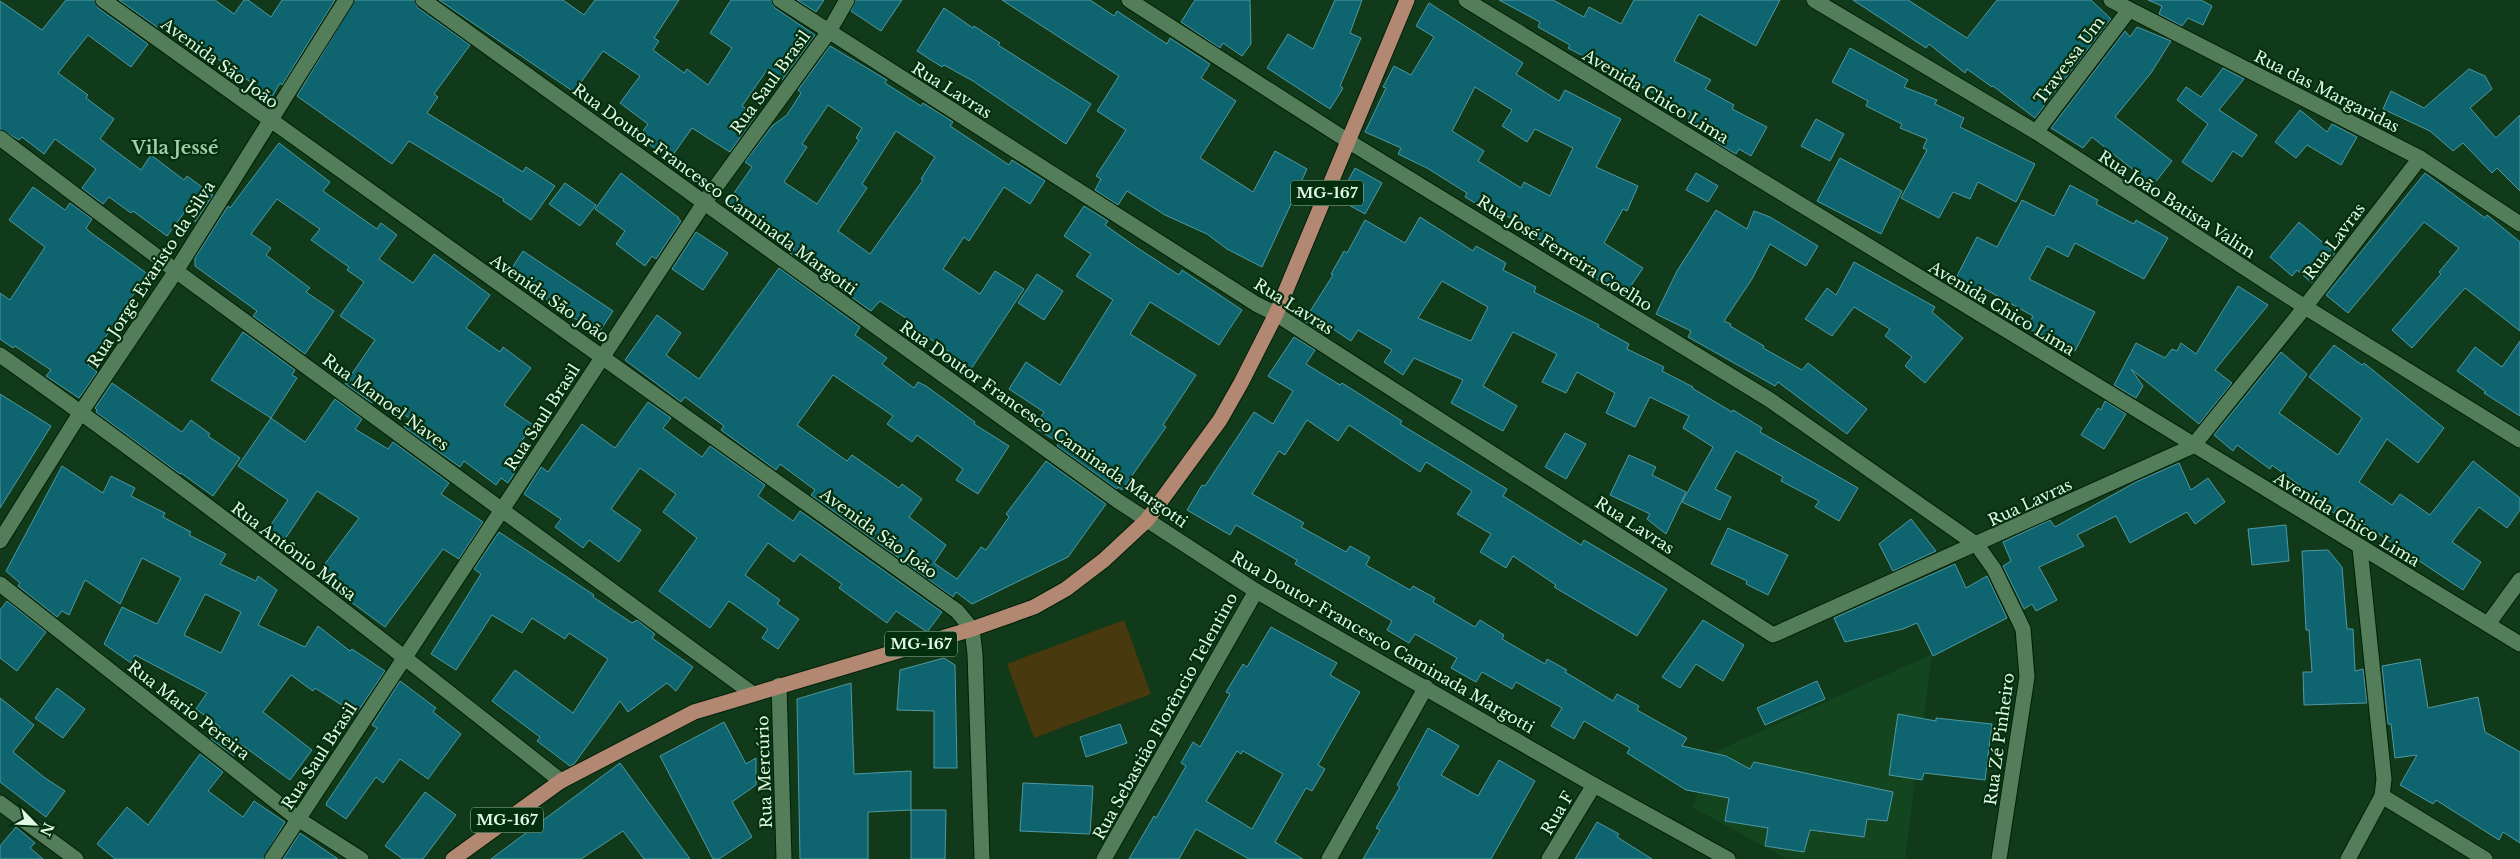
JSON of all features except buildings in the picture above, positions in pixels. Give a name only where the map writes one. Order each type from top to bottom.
[{"type":"main road","name":"MG-167","points":[[453,859],[562,781],[694,712],[779,685],[972,629],[1034,607],[1066,589],[1104,560],[1147,520],[1220,420],[1276,314],[1407,0]]},
{"type":"street","name":"Avenida São João","points":[[103,0],[271,122],[603,356],[957,610],[972,629]]},
{"type":"street","name":"Rua Jorge Evaristo da Silva","points":[[0,541],[81,412],[176,271],[346,0]]},
{"type":"street","name":"Rua Doutor Francesco Caminada Margotti","points":[[423,0],[1147,520],[1256,590],[1594,785],[1728,859]]},
{"type":"street","name":"Rua Lavras","points":[[780,0],[828,33],[1276,314],[1773,635],[1977,545],[2193,446],[2305,308],[2420,158]]},
{"type":"street","name":"Rua Saul Brasil","points":[[272,859],[704,203],[828,33],[847,0]]},
{"type":"street","name":"Rua José Ferreira Coelho","points":[[1128,0],[1348,142],[1770,400],[1977,545]]},
{"type":"street","name":"Avenida Chico Lima","points":[[1466,0],[2193,446],[2520,644]]},
{"type":"street","name":"Rua João Batista Valim","points":[[1814,0],[2036,132],[2305,308],[2520,440]]},
{"type":"street","name":"Rua das Margaridas","points":[[2112,0],[2420,158],[2520,224]]},
{"type":"street","name":"Travessa Um","points":[[2036,132],[2130,10]]},
{"type":"street","name":"Rua Manoel Naves","points":[[0,138],[176,271],[503,508],[753,694]]},
{"type":"street","name":"Rua Antônio Musa","points":[[0,355],[81,412],[405,657],[562,781]]},
{"type":"street","name":"Rua Zé Pinheiro","points":[[1977,545],[1994,569],[2023,629],[2027,676],[2000,859]]},
{"type":"street","points":[[2348,859],[2382,796],[2384,779],[2360,548]]},
{"type":"street","points":[[2488,624],[2520,580]]},
{"type":"street","name":"Rua Mario Pereira","points":[[0,584],[298,818],[361,859]]},
{"type":"street","name":"Rua Sebastião Florêncio Telentino","points":[[1104,859],[1256,590]]},
{"type":"street","points":[[972,629],[982,859]]},
{"type":"street","name":"Rua Mercúrio","points":[[779,685],[784,859]]},
{"type":"street","points":[[1329,859],[1426,687]]},
{"type":"street","name":"Rua F","points":[[1550,859],[1594,785]]},
{"type":"street","points":[[2382,796],[2485,859]]},
{"type":"street","points":[[0,803],[76,859]]},
{"type":"shaded area","points":[[1124,620],[1151,694],[1034,738],[1007,664]]},
{"type":"shaded area","points":[[1932,654],[1905,859],[1787,859],[1692,807],[1717,751]]},
{"type":"district","name":"Vila Jessé","points":[[175,148]]}]
